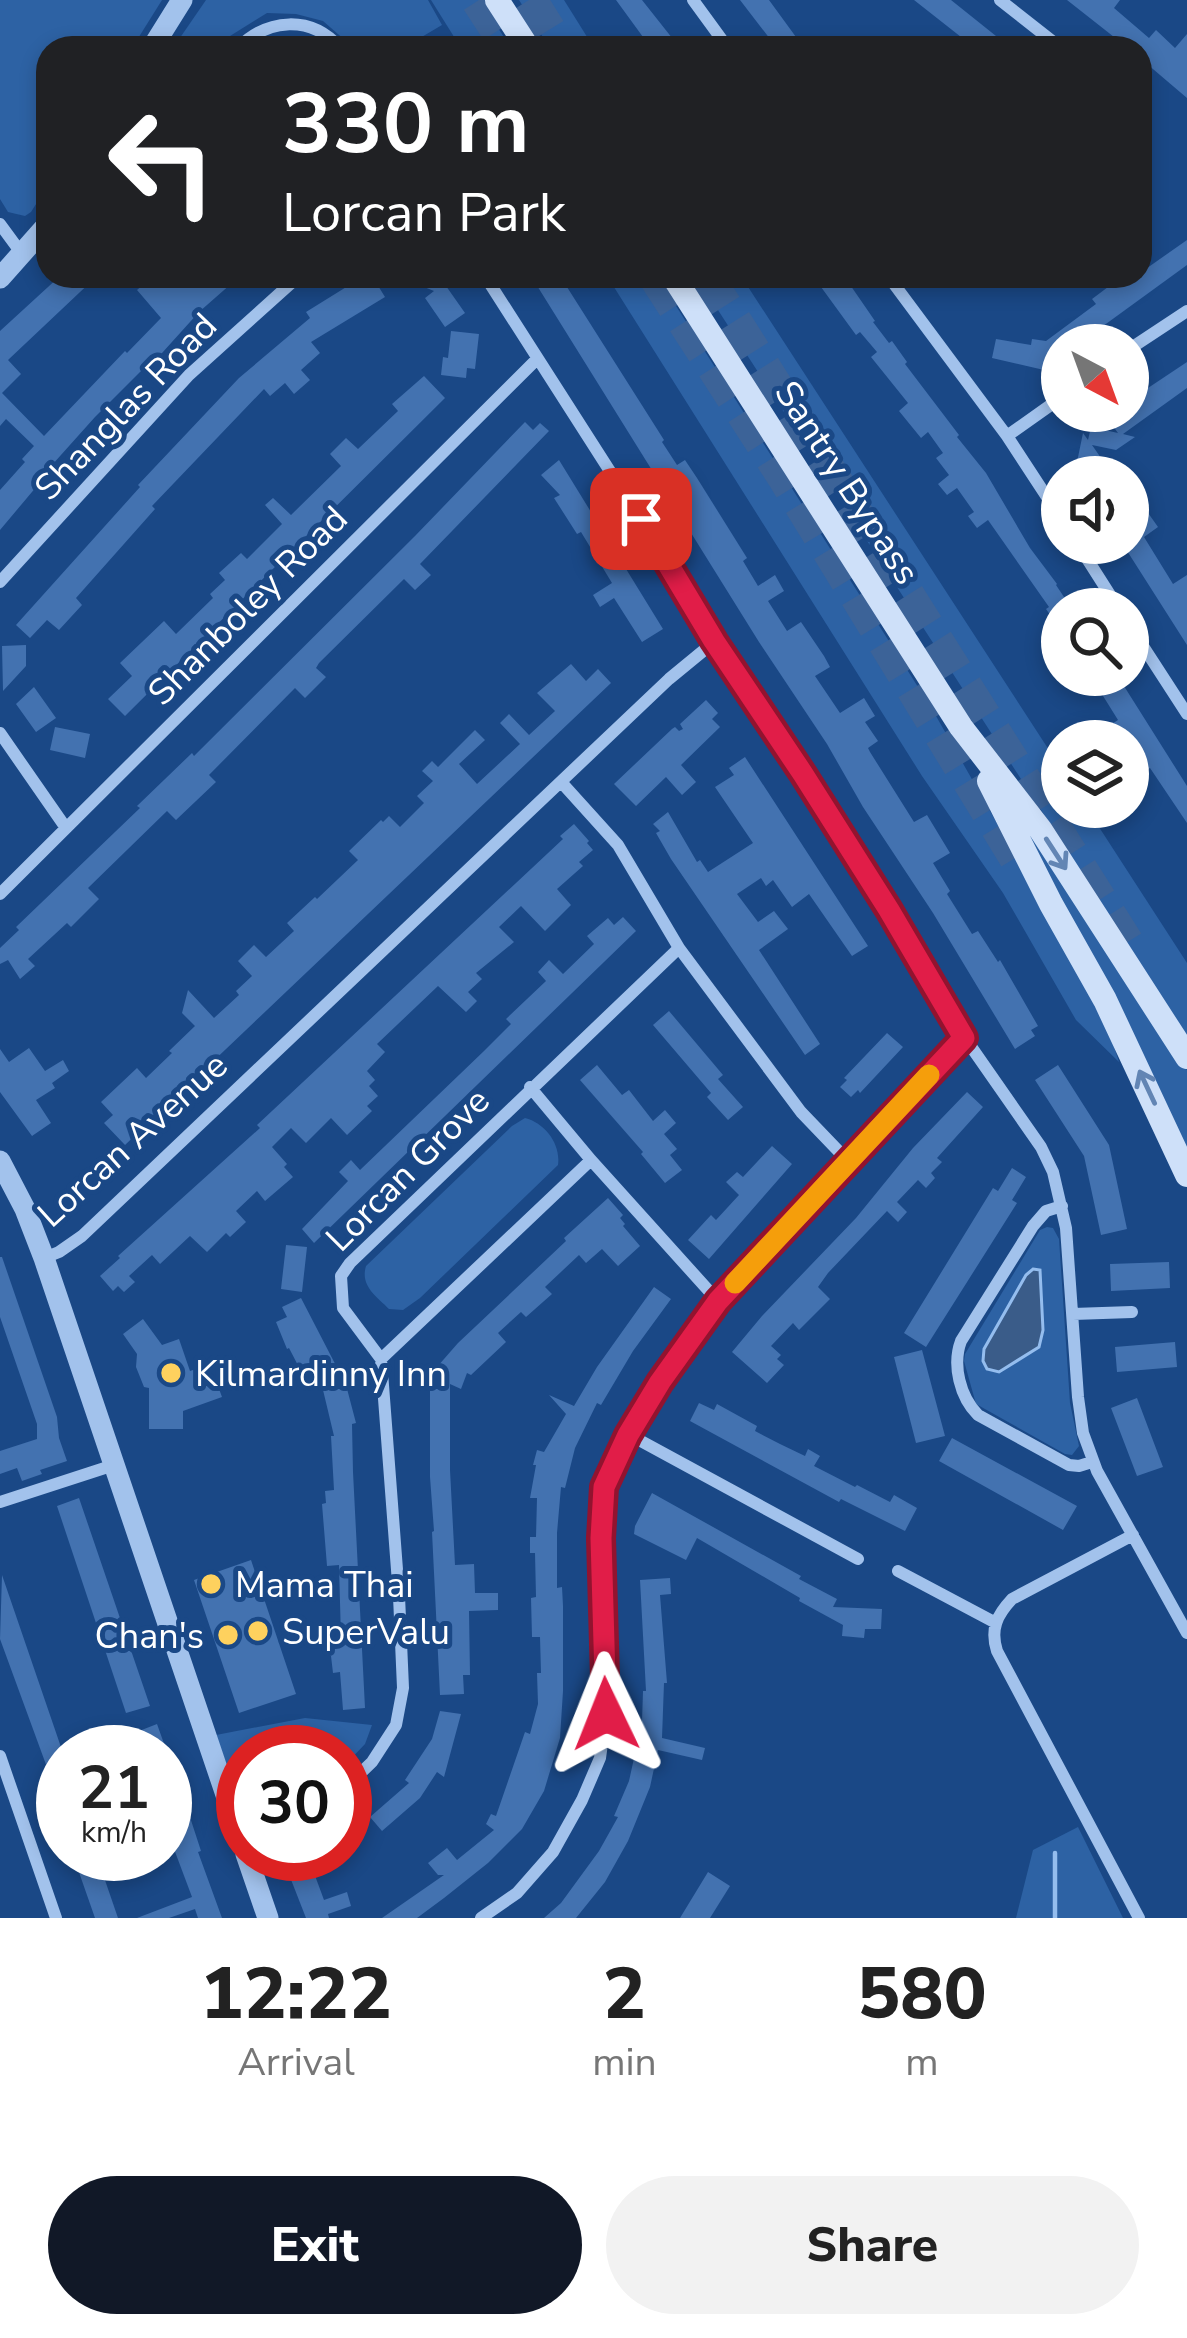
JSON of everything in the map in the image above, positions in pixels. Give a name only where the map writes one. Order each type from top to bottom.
[{"type":"main road","points":[[497,0],[520,36]]},
{"type":"main road","name":"Santry Bypass","points":[[682,288],[961,727],[1040,829],[1187,1058]]},
{"type":"main road","name":"Santry Bypass","points":[[961,727],[1105,1000],[1187,1175]]},
{"type":"street","points":[[160,36],[182,0]]},
{"type":"street","points":[[693,0],[719,36]]},
{"type":"street","points":[[1000,0],[1046,36]]},
{"type":"street","points":[[253,36],[261,29],[288,24],[327,36]]},
{"type":"street","points":[[0,224],[23,255]]},
{"type":"street","points":[[0,278],[36,239]]},
{"type":"street","name":"Shanglas Road","points":[[0,582],[189,375],[286,288]]},
{"type":"street","points":[[493,288],[803,774],[964,1038],[1054,1172],[1062,1206],[1083,1433],[1093,1462],[1187,1633]]},
{"type":"street","points":[[897,288],[1041,488]]},
{"type":"street","points":[[1149,336],[1187,311]]},
{"type":"street","name":"Shanboley Road","points":[[0,894],[537,359]]},
{"type":"street","points":[[1007,436],[1041,412]]},
{"type":"street","name":"Lorcan Avenue","points":[[216,1753],[44,1258],[82,1237],[714,641]]},
{"type":"street","points":[[1149,655],[1187,714]]},
{"type":"street","points":[[0,733],[66,828]]},
{"type":"street","points":[[562,783],[618,845],[679,947],[802,1112],[848,1161]]},
{"type":"street","name":"Lorcan Grove","points":[[381,1359],[343,1308],[340,1276],[679,947]]},
{"type":"street","points":[[481,1918],[518,1893],[554,1852],[600,1758],[606,1714],[604,1487],[628,1435],[718,1301],[964,1038]]},
{"type":"street","name":"Lorcan Grove","points":[[530,1088],[718,1301]]},
{"type":"street","points":[[372,1762],[396,1724],[403,1688],[381,1359],[591,1160]]},
{"type":"street","points":[[0,1161],[44,1258]]},
{"type":"street","points":[[1062,1206],[1046,1211],[1034,1226],[961,1341],[956,1360],[967,1402],[978,1415],[1069,1465],[1093,1462]]},
{"type":"street","points":[[1073,1314],[1132,1312]]},
{"type":"street","points":[[628,1435],[858,1558]]},
{"type":"street","points":[[0,1502],[114,1465]]},
{"type":"street","points":[[1133,1535],[1012,1599],[993,1636],[1138,1918]]},
{"type":"street","points":[[898,1571],[996,1623]]},
{"type":"street","points":[[0,1756],[56,1918]]},
{"type":"street","points":[[255,1881],[268,1918]]},
{"type":"shaded area","points":[[0,0],[162,0],[140,36],[36,36],[36,204],[25,216],[8,212],[0,199]]},
{"type":"shaded area","points":[[206,0],[428,0],[442,25],[423,36],[340,36],[323,21],[267,13],[230,36],[181,36]]},
{"type":"shaded area","points":[[431,0],[480,0],[503,36],[454,36]]},
{"type":"shaded area","points":[[519,0],[564,0],[586,36],[542,36]]},
{"type":"shaded area","points":[[615,288],[665,288],[932,709],[1027,876],[1110,1035],[1119,1062],[1076,1020],[1003,893],[922,776]]},
{"type":"shaded area","points":[[704,288],[749,288],[1041,738],[1041,810]]},
{"type":"shaded area","points":[[1053,828],[1100,828],[1187,963],[1187,1036]]},
{"type":"shaded area","points":[[1032,829],[1187,1070],[1187,1154],[1025,834]]},
{"type":"shaded area","points":[[525,1118],[550,1136],[558,1165],[420,1298],[403,1310],[389,1309],[367,1285],[366,1266]]},
{"type":"shaded area","points":[[1047,1227],[1059,1239],[1070,1403],[1079,1446],[1072,1455],[976,1404],[964,1361],[1040,1230]]},
{"type":"shaded area","points":[[1033,1269],[1040,1270],[1043,1330],[1039,1347],[999,1372],[987,1369],[984,1349]]},
{"type":"shaded area","points":[[305,1718],[372,1725],[268,1725]]},
{"type":"shaded area","points":[[1078,1827],[1123,1918],[1016,1918],[1033,1850]]},
{"type":"building","points":[[616,0],[642,0],[670,36],[642,36]]},
{"type":"building","points":[[740,0],[769,0],[795,36],[768,36]]},
{"type":"building","points":[[914,0],[951,0],[996,36],[960,36]]},
{"type":"building","points":[[1067,0],[1120,0],[1114,8],[1147,36],[1113,36]]},
{"type":"building","points":[[1156,30],[1175,48],[1187,34],[1187,98],[1152,68],[1151,36]]},
{"type":"building","points":[[1187,240],[1187,265],[1106,324],[1069,324],[1096,304],[1092,299],[1107,288],[1152,288],[1152,265]]},
{"type":"building","points":[[47,288],[84,288],[8,360],[21,374],[2,393],[44,436],[161,318],[139,288],[226,288],[95,417],[0,530],[0,490],[34,446],[6,419],[0,426],[0,331]]},
{"type":"building","points":[[345,288],[379,288],[385,297],[311,342],[320,353],[301,370],[310,380],[294,394],[285,383],[270,396],[264,389],[152,506],[155,509],[76,598],[82,605],[59,630],[47,620],[30,638],[16,625],[239,378],[310,318],[306,312]]},
{"type":"building","points":[[427,288],[447,288],[465,313],[445,327],[425,298],[434,291]]},
{"type":"building","points":[[538,288],[568,288],[677,465],[685,460],[697,478],[747,558],[743,561],[758,586],[775,575],[784,591],[768,601],[787,631],[801,622],[824,656],[830,667],[815,676],[840,713],[864,698],[875,716],[865,722],[878,741],[868,748],[870,752],[914,822],[927,815],[950,853],[933,863],[950,891],[947,894],[972,934],[978,931],[1000,960],[1038,1026],[1031,1030],[1035,1036],[1015,1049]]},
{"type":"building","points":[[822,288],[852,288],[986,473],[1058,588],[1041,588],[1041,596],[988,520],[977,528],[968,516],[974,512],[957,488],[947,495],[938,484],[949,475],[936,458],[943,453],[928,432],[921,438],[899,411],[908,403],[871,357],[877,352],[860,332],[856,335]]},
{"type":"building","points":[[451,331],[479,334],[475,369],[467,368],[466,378],[441,375]]},
{"type":"building","points":[[996,339],[1031,345],[1032,339],[1041,340],[1041,369],[992,358]]},
{"type":"building","points":[[1187,362],[1187,388],[1149,415],[1149,387]]},
{"type":"building","points":[[424,376],[445,398],[125,716],[108,699],[132,676],[120,663],[164,621],[176,634],[213,598],[210,594],[225,580],[219,573],[241,553],[247,559],[282,524],[265,505],[273,498],[291,515],[341,466],[330,454],[346,438],[358,449],[398,411],[392,404]]},
{"type":"building","points":[[525,422],[533,430],[540,423],[549,431],[420,564],[431,575],[415,590],[404,579],[319,663],[316,668],[326,677],[305,698],[295,688],[209,775],[216,782],[176,820],[167,811],[88,888],[99,899],[28,959],[35,966],[20,979],[8,960],[0,964],[0,948],[19,930],[16,927],[192,753],[194,756]]},
{"type":"building","points":[[1090,432],[1135,437],[1116,450],[1092,445],[1100,456],[1078,456],[1083,433],[1088,440]]},
{"type":"building","points":[[559,460],[663,629],[642,642],[614,598],[600,607],[593,595],[612,583],[554,498],[560,495],[541,475]]},
{"type":"building","points":[[1149,545],[1173,584],[1187,575],[1187,645],[1135,564],[1149,564]]},
{"type":"building","points":[[26,645],[26,666],[3,691],[2,646]]},
{"type":"building","points":[[571,664],[586,681],[598,669],[611,683],[125,1145],[104,1123],[113,1115],[101,1102],[137,1068],[146,1078],[195,1026],[182,1013],[188,990],[214,1018],[252,976],[238,961],[254,945],[266,957],[294,931],[287,923],[358,860],[349,851],[381,820],[389,816],[400,827],[424,803],[417,796],[433,781],[422,771],[432,761],[438,767],[475,730],[485,740],[459,764],[477,784],[520,744],[500,723],[509,714],[529,735],[555,711],[537,693]]},
{"type":"building","points":[[34,687],[56,718],[36,732],[16,704]]},
{"type":"building","points":[[1103,696],[1130,696],[1145,720],[1118,720]]},
{"type":"building","points":[[706,700],[718,713],[712,719],[720,727],[681,765],[696,782],[682,795],[666,777],[636,806],[614,784],[672,729],[683,729],[680,724]]},
{"type":"building","points":[[1149,726],[1187,786],[1187,823],[1150,768]]},
{"type":"building","points":[[55,727],[90,734],[85,758],[50,750]]},
{"type":"building","points":[[745,757],[868,946],[852,956],[809,894],[792,907],[773,880],[766,886],[761,878],[737,894],[758,922],[774,911],[788,929],[759,950],[820,1044],[805,1055],[671,859],[653,824],[668,812],[697,862],[708,872],[753,843],[715,787],[734,775],[729,768]]},
{"type":"building","points":[[574,824],[593,850],[557,889],[571,905],[545,931],[521,906],[499,927],[514,942],[476,973],[482,979],[468,992],[477,1001],[466,1012],[438,986],[377,1044],[385,1052],[367,1071],[375,1080],[369,1086],[378,1096],[367,1106],[372,1111],[347,1135],[331,1118],[306,1143],[291,1128],[272,1147],[293,1177],[265,1201],[257,1191],[236,1211],[246,1222],[230,1237],[226,1233],[207,1252],[190,1236],[160,1264],[152,1255],[129,1276],[135,1282],[124,1292],[118,1286],[113,1291],[100,1276],[118,1256],[260,1128],[257,1125]]},
{"type":"building","points":[[623,917],[636,931],[314,1243],[302,1229],[348,1181],[339,1172],[351,1160],[360,1170],[511,1024],[506,1019],[546,981],[538,972],[549,960],[563,974],[594,944],[587,936],[608,918],[614,925]]},
{"type":"building","points":[[669,1011],[723,1075],[718,1079],[743,1107],[728,1120],[653,1025]]},
{"type":"building","points":[[887,1033],[903,1047],[851,1097],[840,1087],[844,1078]]},
{"type":"building","points":[[29,1048],[45,1071],[63,1060],[69,1071],[36,1100],[51,1123],[32,1136],[0,1092],[0,1049],[9,1062]]},
{"type":"building","points":[[597,1065],[622,1095],[629,1090],[653,1121],[665,1110],[676,1123],[664,1134],[677,1149],[670,1155],[682,1170],[665,1183],[580,1080]]},
{"type":"building","points":[[1058,1065],[1109,1145],[1127,1229],[1101,1235],[1084,1156],[1035,1080]]},
{"type":"building","points":[[967,1092],[983,1107],[937,1158],[942,1162],[931,1173],[935,1178],[926,1188],[918,1180],[897,1202],[907,1212],[898,1222],[887,1211],[828,1273],[818,1287],[830,1299],[799,1330],[793,1323],[771,1346],[784,1365],[767,1383],[732,1352]]},
{"type":"building","points":[[772,1146],[792,1164],[709,1259],[688,1240],[739,1195],[726,1182],[737,1172],[743,1177]]},
{"type":"building","points":[[1012,1168],[1026,1177],[1012,1200],[1017,1203],[926,1347],[904,1333],[993,1188],[998,1191]]},
{"type":"building","points":[[608,1198],[640,1246],[618,1266],[602,1249],[586,1263],[579,1255],[545,1287],[552,1294],[498,1333],[506,1342],[471,1375],[467,1373],[461,1389],[450,1384],[455,1565],[474,1564],[475,1593],[498,1593],[498,1610],[469,1611],[470,1675],[463,1675],[464,1694],[440,1695],[430,1375]]},
{"type":"building","points":[[286,1245],[307,1247],[302,1292],[281,1289]]},
{"type":"building","points":[[0,1257],[57,1417],[67,1461],[22,1481],[17,1468],[0,1474],[0,1451],[37,1439],[37,1424],[0,1317]]},
{"type":"building","points":[[1169,1262],[1170,1288],[1111,1291],[1110,1264]]},
{"type":"building","points":[[654,1287],[671,1299],[601,1405],[597,1403],[575,1448],[565,1488],[561,1487],[557,1588],[562,1587],[563,1691],[560,1738],[544,1791],[522,1829],[444,1898],[417,1918],[382,1918],[444,1875],[428,1863],[447,1848],[457,1860],[494,1830],[486,1824],[491,1814],[496,1816],[538,1704],[540,1637],[532,1637],[535,1553],[530,1553],[530,1537],[536,1537],[537,1498],[530,1498],[533,1465],[537,1450],[544,1452],[566,1414],[549,1395],[574,1406]]},
{"type":"building","points":[[301,1298],[346,1385],[356,1423],[352,1424],[353,1472],[365,1708],[343,1710],[340,1672],[333,1673],[328,1656],[328,1640],[341,1639],[339,1565],[327,1566],[322,1504],[326,1503],[325,1491],[334,1490],[334,1436],[313,1370],[303,1375],[276,1322],[287,1317],[282,1307]]},
{"type":"building","name":"Kilmardinny Inn","points":[[143,1319],[162,1345],[179,1339],[190,1371],[202,1367],[207,1381],[215,1378],[222,1397],[183,1411],[183,1429],[149,1429],[149,1388],[144,1387],[136,1367],[137,1354],[123,1334]]},
{"type":"building","points":[[1175,1342],[1177,1367],[1117,1372],[1115,1347]]},
{"type":"building","points":[[922,1350],[945,1436],[916,1443],[894,1357]]},
{"type":"building","points":[[1137,1398],[1163,1467],[1137,1476],[1111,1408]]},
{"type":"building","points":[[699,1403],[714,1410],[717,1404],[757,1426],[755,1431],[805,1456],[808,1449],[820,1456],[814,1466],[855,1487],[890,1502],[894,1495],[917,1508],[905,1531],[839,1502],[690,1421]]},
{"type":"building","points":[[952,1438],[1077,1506],[1063,1530],[939,1461]]},
{"type":"building","points":[[652,1493],[801,1576],[799,1579],[837,1599],[833,1607],[882,1609],[881,1629],[865,1629],[864,1638],[842,1636],[843,1625],[697,1538],[686,1560],[634,1534]]},
{"type":"building","points":[[79,1498],[150,1706],[126,1713],[57,1506]]},
{"type":"building","points":[[251,1560],[296,1694],[239,1713],[194,1580]]},
{"type":"building","points":[[2,1575],[53,1725],[36,1725],[36,1737],[0,1639]]},
{"type":"building","points":[[670,1578],[671,1594],[660,1595],[667,1683],[662,1738],[705,1748],[702,1760],[658,1750],[650,1787],[605,1882],[576,1918],[544,1918],[561,1903],[618,1817],[614,1816],[629,1781],[646,1691],[640,1580]]},
{"type":"building","points":[[440,1711],[461,1714],[444,1777],[437,1772],[420,1798],[382,1831],[372,1815],[409,1783],[405,1780],[432,1739]]},
{"type":"building","points":[[192,1825],[222,1918],[198,1918],[195,1909],[169,1918],[137,1918],[192,1897],[186,1881],[192,1881]]},
{"type":"building","points":[[708,1872],[730,1886],[710,1918],[680,1918]]},
{"type":"building","points":[[82,1881],[105,1881],[118,1918],[95,1918]]},
{"type":"building","points":[[292,1881],[317,1881],[324,1900],[347,1892],[351,1906],[328,1914],[329,1918],[306,1918]]},
{"type":"waterway","points":[[1055,1853],[1055,1918]]},
{"type":"tunnel","points":[[479,0],[502,36]]},
{"type":"tunnel","points":[[529,0],[552,36]]},
{"type":"tunnel","points":[[664,288],[784,475],[1021,864]]},
{"type":"tunnel","points":[[713,288],[1126,943]]},
{"type":"slow traffic","points":[[735,1283],[929,1075]]},
{"type":"place","name":"Kilmardinny Inn","points":[[171,1373]]},
{"type":"place","name":"Mama Thai","points":[[211,1584]]},
{"type":"place","name":"SuperValu","points":[[258,1631]]},
{"type":"place","name":"Chan's","points":[[228,1635]]},
{"type":"route","points":[[606,1714],[604,1487],[628,1435],[718,1301],[964,1038],[889,910],[714,641],[641,519]]}]
